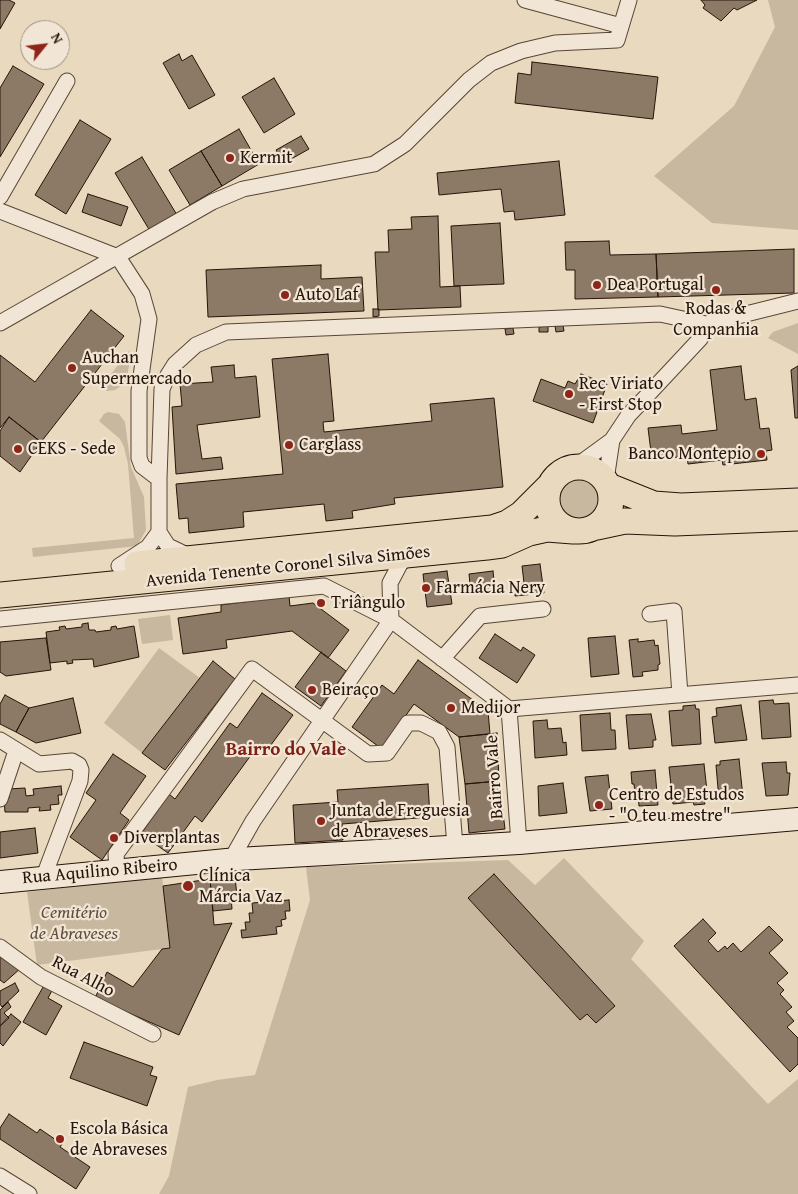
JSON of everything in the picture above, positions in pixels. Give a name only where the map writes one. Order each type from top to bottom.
[{"type":"main road","points":[[0,578],[492,528],[521,514],[565,470],[575,467],[596,471],[607,483],[654,504],[680,506],[798,501]]},
{"type":"main road","points":[[550,485],[547,495],[550,514],[556,522],[585,529],[604,521],[612,504],[607,483]]},
{"type":"main road","name":"Avenida Tenente Coronel Silva Simões","points":[[0,595],[502,545],[529,533],[546,529],[585,529],[625,522],[674,523],[798,518]]},
{"type":"street","points":[[525,0],[621,26]]},
{"type":"street","points":[[0,323],[212,202],[243,189],[374,164],[405,144],[469,80],[492,63],[521,51],[554,44],[617,40],[629,0]]},
{"type":"street","points":[[0,197],[67,81]]},
{"type":"street","points":[[0,211],[118,257],[142,294],[149,319],[138,391],[138,448],[142,466],[159,479]]},
{"type":"street","points":[[193,558],[168,546],[159,532],[162,389],[175,364],[196,345],[226,332],[660,314],[706,324],[798,301]]},
{"type":"street","points":[[575,467],[612,440],[628,416],[700,339],[706,324]]},
{"type":"street","points":[[607,483],[612,440]]},
{"type":"street","points":[[119,566],[148,547],[159,532]]},
{"type":"street","points":[[237,859],[236,851],[253,821],[323,722],[391,620],[390,583],[400,564],[408,555]]},
{"type":"street","points":[[371,558],[390,583]]},
{"type":"street","points":[[0,619],[324,586],[391,620],[509,709],[798,685]]},
{"type":"street","points":[[442,659],[480,616],[543,609]]},
{"type":"street","points":[[650,614],[674,611],[680,695]]},
{"type":"street","points":[[117,869],[116,854],[252,669],[368,754],[386,753],[408,723],[421,722],[438,732],[448,747],[455,846]]},
{"type":"street","name":"Bairro Vale","points":[[509,709],[519,843]]},
{"type":"street","points":[[0,740],[39,764],[72,761],[81,770],[80,781],[44,876]]},
{"type":"street","points":[[0,799],[16,751]]},
{"type":"street","name":"Rua Aquilino Ribeiro","points":[[0,882],[44,876],[237,859],[519,843],[798,819]]},
{"type":"street","name":"Rua Alho","points":[[0,947],[41,977],[153,1034]]},
{"type":"street","points":[[0,1176],[30,1194]]},
{"type":"green space","points":[[768,0],[798,0],[798,230],[712,223],[654,176],[734,106],[775,27]]},
{"type":"green space","points":[[798,323],[798,354],[768,338],[773,332]]},
{"type":"green space","points":[[129,351],[131,354],[126,383],[115,390],[106,391],[104,383]]},
{"type":"green space","points":[[108,412],[119,414],[125,422],[131,467],[144,497],[146,530],[137,546],[33,557],[32,548],[134,538],[128,464],[124,447],[120,439],[99,421]]},
{"type":"green space","points":[[577,477],[585,477],[597,483],[603,499],[597,515],[585,521],[577,521],[565,515],[559,503],[559,495],[565,483]]},
{"type":"green space","points":[[170,615],[173,640],[142,644],[138,619]]},
{"type":"green space","points":[[159,648],[200,678],[142,753],[104,723]]},
{"type":"green space","points":[[564,858],[644,941],[631,959],[768,1104],[798,1079],[798,1194],[159,1194],[169,1176],[188,1087],[217,1080],[255,1075],[310,900],[306,867],[508,860],[535,885]]},
{"type":"green space","name":"Cemitério de Abraveses","points":[[162,876],[170,948],[37,965],[27,892]]},
{"type":"building","points":[[0,0],[9,0],[15,3],[0,29]]},
{"type":"building","points":[[701,0],[757,0],[737,10],[734,8],[721,21],[703,8],[705,5]]},
{"type":"building","points":[[179,54],[182,61],[192,55],[215,95],[189,109],[163,63]]},
{"type":"building","points":[[532,62],[658,77],[653,119],[515,103],[518,73],[531,75]]},
{"type":"building","points":[[13,66],[44,84],[0,157],[0,88]]},
{"type":"building","points":[[274,78],[295,114],[264,133],[242,97]]},
{"type":"building","points":[[80,120],[111,139],[66,214],[35,195]]},
{"type":"building","name":"Kermit","points":[[239,129],[259,164],[222,186],[201,151]]},
{"type":"building","points":[[301,136],[309,149],[284,163],[276,150]]},
{"type":"building","points":[[201,151],[222,186],[190,205],[169,170]]},
{"type":"building","points":[[142,157],[177,215],[150,231],[115,173]]},
{"type":"building","points":[[559,161],[565,215],[515,220],[514,211],[504,212],[501,189],[439,195],[437,173]]},
{"type":"building","points":[[88,194],[128,207],[121,226],[82,212]]},
{"type":"building","points":[[438,216],[440,287],[460,286],[461,307],[378,310],[375,252],[389,252],[388,230],[412,229],[411,217]]},
{"type":"building","points":[[500,223],[504,284],[454,286],[451,226]]},
{"type":"building","points":[[609,241],[610,255],[656,254],[658,297],[575,299],[575,270],[566,270],[565,242]]},
{"type":"building","points":[[794,249],[794,293],[658,297],[656,254]]},
{"type":"building","name":"Auto Laf","points":[[321,265],[321,279],[362,277],[364,311],[208,317],[206,270]]},
{"type":"building","points":[[373,309],[379,309],[379,316],[373,317]]},
{"type":"building","name":"Auchan Supermercado","points":[[91,310],[124,336],[41,442],[9,417],[0,428],[0,355],[35,382]]},
{"type":"building","points":[[563,325],[564,331],[556,332],[555,326]]},
{"type":"building","points":[[548,326],[548,332],[539,332],[539,327]]},
{"type":"building","points":[[513,328],[514,334],[506,335],[505,329]]},
{"type":"building","points":[[328,354],[334,421],[323,422],[324,432],[432,421],[430,404],[494,398],[503,487],[394,498],[395,504],[352,511],[353,518],[326,521],[324,504],[243,512],[244,527],[189,533],[188,518],[179,519],[176,484],[283,474],[272,359]]},
{"type":"building","points":[[234,365],[235,378],[256,376],[260,417],[197,425],[202,459],[221,457],[223,469],[176,474],[172,407],[182,406],[180,384],[213,382],[211,367]]},
{"type":"building","points":[[741,366],[745,400],[756,398],[760,429],[769,428],[772,450],[766,451],[767,460],[723,465],[722,460],[688,464],[687,456],[652,460],[648,428],[681,425],[682,434],[717,430],[710,370]]},
{"type":"building","points":[[798,366],[798,418],[795,418],[791,370]]},
{"type":"building","name":"Rec Viriato - First Stop","points":[[581,374],[607,384],[593,423],[533,401],[541,379],[565,388],[568,381],[575,384]]},
{"type":"building","name":"CEKS - Sede","points":[[9,417],[41,442],[20,472],[0,456],[0,431]]},
{"type":"building","points":[[540,564],[544,593],[515,596],[514,584],[524,583],[522,566]]},
{"type":"building","points":[[447,571],[452,604],[427,607],[423,574]]},
{"type":"building","points":[[493,571],[495,590],[471,593],[469,574]]},
{"type":"building","points":[[289,596],[290,606],[313,603],[349,630],[328,658],[292,631],[226,640],[227,648],[183,654],[178,618],[221,612],[221,605]]},
{"type":"building","points":[[88,623],[89,630],[95,630],[96,632],[111,630],[111,627],[116,626],[117,629],[134,626],[139,657],[94,667],[93,659],[72,660],[73,663],[67,664],[67,661],[50,663],[46,632],[60,630],[59,627],[65,626],[66,629],[82,627],[82,624]]},
{"type":"building","points":[[495,634],[521,651],[523,647],[535,655],[517,683],[479,658]]},
{"type":"building","points":[[615,636],[619,674],[591,677],[588,638]]},
{"type":"building","points":[[46,638],[51,670],[6,676],[0,672],[0,642]]},
{"type":"building","points":[[638,639],[638,642],[654,640],[655,646],[658,645],[660,664],[658,665],[658,670],[642,672],[643,676],[633,677],[629,640]]},
{"type":"building","points":[[321,652],[346,671],[321,706],[295,687]]},
{"type":"building","name":"Medijor","points":[[418,660],[488,711],[490,734],[459,737],[414,704],[382,749],[352,727],[382,685],[394,694]]},
{"type":"building","points":[[213,661],[235,679],[165,770],[142,753]]},
{"type":"building","points":[[262,693],[293,715],[265,753],[257,747],[202,822],[195,816],[168,853],[141,834],[169,794],[175,799],[230,723],[237,728]]},
{"type":"building","points":[[5,695],[29,708],[16,732],[0,724],[0,704]]},
{"type":"building","points":[[73,698],[81,733],[36,743],[16,732],[29,708]]},
{"type":"building","points":[[773,700],[774,704],[789,703],[791,737],[762,739],[759,701]]},
{"type":"building","points":[[695,705],[696,709],[699,709],[701,744],[672,746],[669,711],[683,710],[683,706]]},
{"type":"building","points":[[741,705],[747,740],[715,743],[712,717],[717,716],[716,708]]},
{"type":"building","points":[[610,713],[611,730],[615,730],[616,749],[582,751],[580,715]]},
{"type":"building","points":[[651,714],[656,740],[653,740],[653,747],[629,749],[626,715]]},
{"type":"building","points":[[547,720],[548,729],[561,728],[563,743],[566,742],[567,755],[535,758],[533,721]]},
{"type":"building","points":[[497,733],[499,781],[465,784],[459,737]]},
{"type":"building","points":[[113,754],[146,776],[120,813],[129,820],[102,860],[70,837],[96,800],[86,793]]},
{"type":"building","points":[[739,759],[743,797],[719,800],[716,765],[720,765],[720,761]]},
{"type":"building","points":[[786,762],[787,773],[790,773],[788,795],[766,796],[762,763]]},
{"type":"building","points":[[704,764],[708,800],[704,800],[705,804],[694,805],[693,802],[673,804],[669,767]]},
{"type":"building","points":[[655,770],[658,805],[639,806],[638,794],[635,795],[634,784],[632,784],[631,772]]},
{"type":"building","points":[[608,775],[612,809],[590,811],[585,777]]},
{"type":"building","points":[[499,781],[505,829],[469,833],[465,784]]},
{"type":"building","points":[[563,783],[567,813],[539,816],[538,786]]},
{"type":"building","points":[[428,784],[430,817],[342,824],[343,840],[295,843],[293,805],[338,802],[337,790]]},
{"type":"building","points":[[61,786],[62,795],[58,795],[59,804],[50,805],[51,810],[39,811],[40,807],[28,808],[28,812],[5,812],[4,799],[9,798],[8,789],[25,788],[26,796],[34,795],[33,789]]},
{"type":"building","points":[[35,828],[38,853],[0,858],[0,832]]},
{"type":"building","points":[[494,874],[615,1006],[596,1023],[587,1014],[580,1020],[468,898]]},
{"type":"building","points":[[235,877],[237,896],[231,896],[232,909],[213,911],[210,879]]},
{"type":"building","points":[[210,879],[214,925],[232,923],[179,1035],[95,998],[107,972],[133,987],[162,949],[170,948],[163,886]]},
{"type":"building","points":[[289,900],[290,911],[285,911],[286,919],[281,920],[282,926],[276,927],[277,934],[242,938],[241,930],[246,930],[245,922],[250,922],[249,913],[253,913],[252,903]]},
{"type":"building","points":[[703,919],[716,933],[708,941],[718,952],[725,946],[727,949],[733,943],[741,952],[769,926],[783,940],[769,953],[788,973],[777,983],[784,990],[780,994],[792,1007],[786,1012],[794,1021],[787,1027],[798,1038],[798,1064],[790,1072],[674,946]]},
{"type":"building","points":[[0,953],[21,968],[4,983],[0,980]]},
{"type":"building","points":[[46,982],[54,987],[48,998],[62,1006],[46,1035],[23,1022]]},
{"type":"building","points":[[15,983],[19,991],[2,1007],[0,1004],[0,991]]},
{"type":"building","points":[[8,1002],[11,1007],[4,1013],[9,1018],[0,1026],[0,1010]]},
{"type":"building","points":[[11,1014],[21,1022],[3,1046],[0,1043],[0,1026]]},
{"type":"building","points":[[84,1042],[153,1067],[150,1075],[157,1077],[147,1106],[70,1078]]},
{"type":"building","points":[[9,1114],[37,1133],[40,1129],[62,1144],[60,1147],[90,1167],[76,1189],[0,1139],[0,1128]]},
{"type":"place","name":"Kermit","points":[[230,158]]},
{"type":"place","name":"Dea Portugal","points":[[597,285]]},
{"type":"place","name":"Rodas & Companhia","points":[[716,290]]},
{"type":"place","name":"Auto Laf","points":[[285,295]]},
{"type":"place","name":"Auchan Supermercado","points":[[72,368]]},
{"type":"place","name":"Rec Viriato - First Stop","points":[[569,394]]},
{"type":"place","name":"Carglass","points":[[289,445]]},
{"type":"place","name":"CEKS - Sede","points":[[18,449]]},
{"type":"place","name":"Banco Montepio","points":[[761,454]]},
{"type":"place","name":"Farmácia Nery","points":[[426,588]]},
{"type":"place","name":"Triângulo","points":[[321,603]]},
{"type":"place","name":"Beiraço","points":[[312,690]]},
{"type":"place","name":"Medijor","points":[[451,708]]},
{"type":"place","name":"Centro de Estudos - \"O teu mestre\"","points":[[599,805]]},
{"type":"place","name":"Junta de Freguesia de Abraveses","points":[[321,821]]},
{"type":"place","name":"Diverplantas","points":[[114,838]]},
{"type":"place","name":"Clínica Márcia Vaz","points":[[188,886]]},
{"type":"place","name":"Escola Básica de Abraveses","points":[[60,1139]]},
{"type":"district","name":"Bairro do Vale","points":[[286,750]]}]
